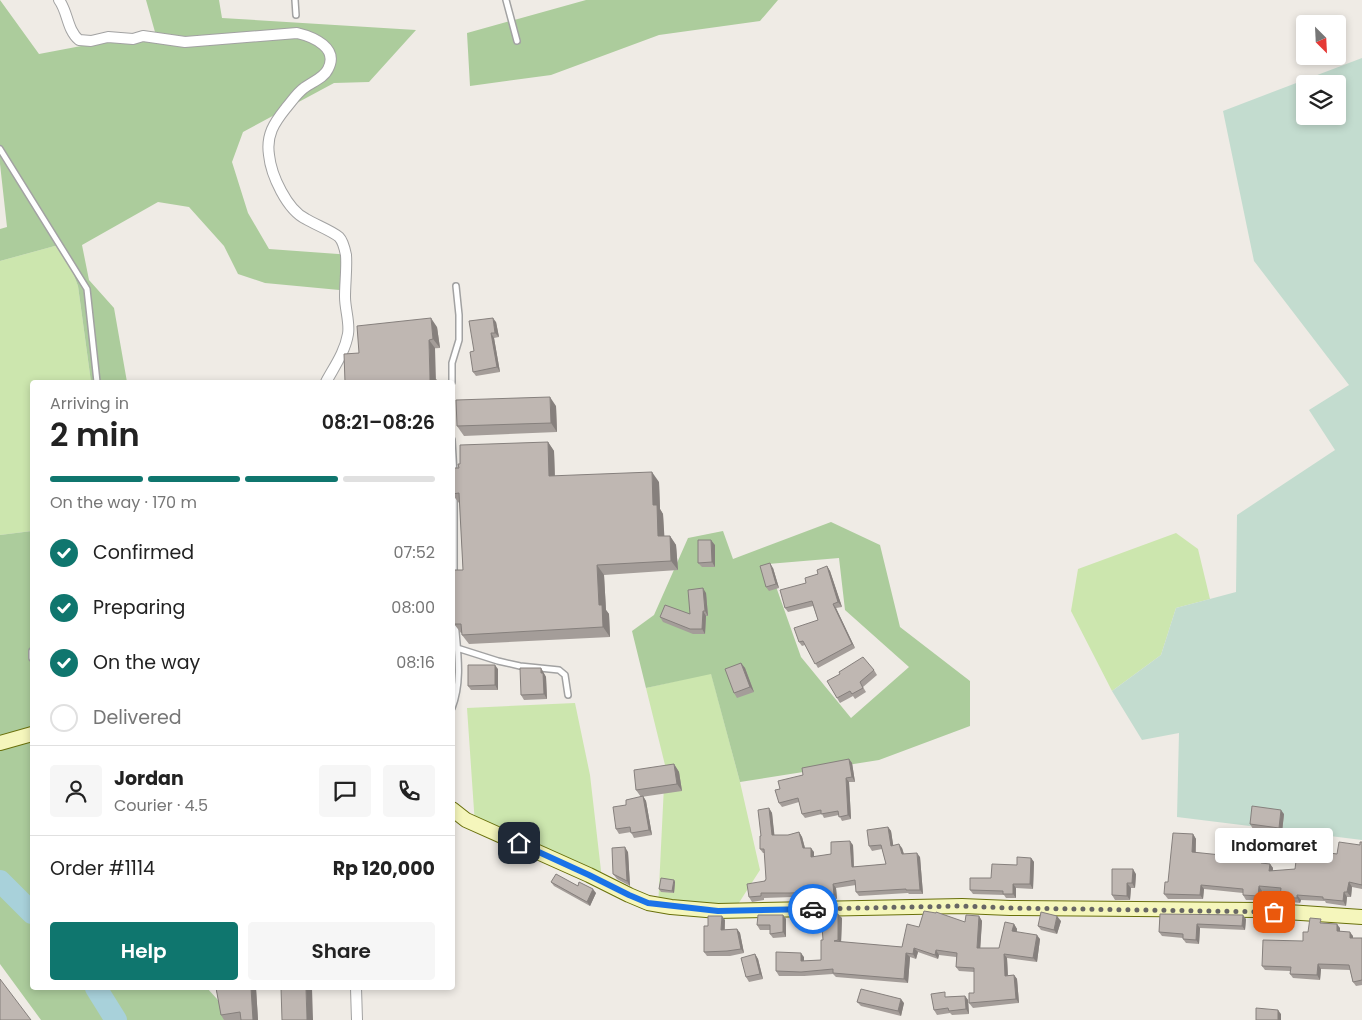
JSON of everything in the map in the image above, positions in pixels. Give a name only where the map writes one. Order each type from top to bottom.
[{"type":"main road","points":[[0,744],[30,735]]},
{"type":"main road","points":[[455,811],[466,820],[629,895],[648,903],[671,907],[718,911],[962,906],[1257,910],[1362,917]]},
{"type":"street","points":[[59,0],[73,35],[79,40],[91,41],[108,37],[133,39],[143,36],[185,42],[297,33],[311,36],[329,50],[331,58],[328,69],[304,89],[275,122],[270,131],[268,143],[269,157],[276,182],[294,210],[303,218],[339,237],[346,254],[345,299],[348,333],[343,350],[327,380]]},
{"type":"street","points":[[356,990],[357,1020]]},
{"type":"lane","points":[[295,0],[296,14]]},
{"type":"lane","points":[[506,0],[518,41]]},
{"type":"lane","points":[[0,149],[87,289],[97,380]]},
{"type":"lane","points":[[452,380],[452,363],[459,340],[456,286]]},
{"type":"lane","points":[[455,613],[459,675],[455,701]]},
{"type":"lane","points":[[457,648],[520,666],[559,670],[566,675],[568,695]]},
{"type":"green space","points":[[0,0],[39,54],[155,32],[146,0],[219,0],[222,18],[416,30],[369,82],[334,83],[243,132],[232,162],[248,213],[269,249],[352,255],[350,291],[265,283],[238,274],[224,246],[189,207],[158,202],[82,245],[89,280],[114,308],[127,380],[91,380],[78,286],[62,244],[0,261],[0,229],[7,227],[0,164]]},
{"type":"green space","points":[[586,0],[778,0],[760,21],[659,35],[551,75],[470,86],[467,33]]},
{"type":"green space","points":[[1362,58],[1362,840],[1177,817],[1179,733],[1142,740],[1112,691],[1161,655],[1176,608],[1236,592],[1237,515],[1335,450],[1309,410],[1349,385],[1254,261],[1223,111],[1296,83],[1296,125],[1346,125],[1346,75],[1317,75]]},
{"type":"green space","points":[[62,244],[78,286],[91,380],[30,380],[30,531],[0,535],[0,261]]},
{"type":"green space","points":[[831,522],[880,545],[900,627],[970,681],[970,726],[879,760],[740,782],[711,674],[646,688],[632,631],[654,615],[688,538],[723,531],[733,559]],"holes":[[[839,558],[845,610],[909,667],[851,718],[801,657],[768,564]]]},
{"type":"green space","points":[[30,531],[30,990],[209,990],[228,1011],[229,1020],[41,1020],[0,964],[0,535]]},
{"type":"green space","points":[[1176,533],[1198,549],[1210,599],[1176,608],[1161,655],[1112,691],[1071,611],[1078,569]]},
{"type":"green space","points":[[711,673],[740,782],[760,870],[733,912],[696,916],[658,908],[665,765],[646,688]]},
{"type":"green space","points":[[575,703],[590,775],[603,888],[475,825],[467,708]]},
{"type":"building","points":[[431,318],[433,339],[429,340],[430,380],[345,380],[344,354],[359,353],[357,326]]},
{"type":"building","points":[[493,318],[495,333],[491,333],[497,367],[473,372],[470,352],[474,351],[469,321]]},
{"type":"building","points":[[550,397],[551,423],[457,426],[456,400]]},
{"type":"building","points":[[548,442],[549,476],[652,472],[653,505],[657,505],[658,536],[670,536],[671,561],[597,565],[599,605],[602,605],[603,627],[462,635],[461,624],[455,624],[455,570],[463,570],[459,493],[455,494],[455,468],[459,468],[458,464],[460,464],[460,445]]},
{"type":"building","points":[[698,540],[711,540],[712,562],[698,563]]},
{"type":"building","points":[[770,563],[776,584],[766,587],[760,566]]},
{"type":"building","points":[[827,566],[838,602],[833,604],[852,644],[815,664],[803,641],[799,642],[794,628],[818,620],[812,601],[785,608],[780,590],[806,583],[805,578],[818,574],[817,570]]},
{"type":"building","points":[[703,588],[705,611],[703,611],[702,629],[690,629],[660,617],[665,605],[690,614],[688,590]]},
{"type":"building","points":[[863,657],[874,670],[860,682],[863,688],[852,694],[850,691],[837,698],[827,681]]},
{"type":"building","points":[[741,663],[750,687],[734,693],[725,669]]},
{"type":"building","points":[[468,665],[495,665],[495,685],[468,686]]},
{"type":"building","points":[[520,668],[541,668],[544,694],[521,695]]},
{"type":"building","points":[[849,759],[852,777],[846,778],[848,815],[839,817],[838,811],[821,814],[821,810],[802,814],[798,798],[779,803],[775,790],[780,789],[778,781],[803,775],[802,768]]},
{"type":"building","points":[[674,764],[677,784],[636,790],[634,770]]},
{"type":"building","points":[[643,796],[649,830],[631,833],[630,827],[616,829],[613,807],[626,805],[626,800]]},
{"type":"building","points":[[1252,806],[1281,810],[1279,828],[1250,824]]},
{"type":"building","points":[[769,808],[772,835],[788,835],[799,832],[803,848],[811,848],[811,857],[831,854],[831,842],[850,841],[852,867],[886,864],[881,845],[869,846],[867,830],[888,827],[891,846],[899,844],[902,854],[917,853],[920,890],[856,892],[855,880],[833,884],[834,895],[818,896],[818,892],[761,893],[761,896],[749,897],[747,884],[765,881],[766,879],[764,849],[760,849],[761,836],[758,810]]},
{"type":"building","points":[[1173,833],[1193,834],[1192,852],[1221,855],[1221,857],[1261,858],[1261,863],[1270,864],[1269,871],[1295,869],[1299,837],[1310,838],[1308,850],[1337,854],[1339,842],[1360,845],[1360,842],[1362,842],[1362,885],[1349,882],[1347,892],[1344,892],[1343,901],[1297,895],[1297,898],[1280,897],[1281,888],[1259,886],[1258,896],[1243,895],[1243,889],[1201,885],[1200,895],[1164,894],[1165,882],[1168,882]]},
{"type":"building","points":[[625,847],[627,881],[613,874],[612,848]]},
{"type":"building","points":[[1017,857],[1031,858],[1030,884],[1013,884],[1013,894],[1003,894],[1003,891],[970,890],[970,878],[991,878],[992,864],[1017,865]]},
{"type":"building","points":[[1112,869],[1133,869],[1132,883],[1127,883],[1127,896],[1112,895]]},
{"type":"building","points":[[556,874],[578,886],[579,882],[593,889],[587,902],[551,882]]},
{"type":"building","points":[[661,878],[674,880],[672,891],[659,889]]},
{"type":"building","points":[[924,911],[936,912],[965,922],[966,915],[979,916],[977,948],[999,948],[1005,922],[1014,924],[1012,931],[1037,935],[1033,958],[1004,954],[1005,976],[1014,975],[1016,999],[969,1003],[969,993],[974,993],[974,968],[956,967],[957,953],[936,950],[935,955],[914,948],[913,954],[906,953],[904,979],[833,973],[833,969],[801,972],[776,971],[776,952],[801,953],[801,961],[821,960],[821,940],[823,940],[821,913],[838,914],[838,940],[834,941],[902,947],[907,924],[919,927]]},
{"type":"building","points":[[1041,912],[1057,916],[1054,930],[1038,926]]},
{"type":"building","points":[[1160,914],[1243,915],[1242,926],[1197,924],[1196,940],[1183,939],[1183,934],[1159,932]]},
{"type":"building","points":[[758,915],[783,915],[783,932],[770,934],[770,925],[757,925]]},
{"type":"building","points":[[708,916],[722,916],[721,930],[737,929],[741,949],[704,952],[704,926],[708,926]]},
{"type":"building","points":[[1310,918],[1321,919],[1320,923],[1337,924],[1337,931],[1350,932],[1350,938],[1362,938],[1362,980],[1353,982],[1349,965],[1318,964],[1317,975],[1290,974],[1291,967],[1262,966],[1263,940],[1303,941],[1303,932],[1308,932]]},
{"type":"building","points":[[755,954],[760,974],[746,977],[741,958]]},
{"type":"building","points":[[0,979],[31,1020],[0,1020]]},
{"type":"building","points":[[861,989],[901,999],[898,1011],[857,1002]]},
{"type":"building","points":[[216,990],[251,990],[253,1020],[241,1020],[240,1012],[221,1015]]},
{"type":"building","points":[[281,990],[306,990],[307,1020],[282,1020]]},
{"type":"building","points":[[945,992],[945,997],[965,996],[966,1009],[949,1011],[948,1008],[934,1010],[931,994]]},
{"type":"building","points":[[1256,1008],[1278,1010],[1278,1020],[1256,1020]]},
{"type":"waterway","points":[[0,881],[30,911]]},
{"type":"waterway","points":[[97,990],[116,1020]]},
{"type":"way so far","points":[[813,909],[962,906],[1257,910],[1274,912]]},
{"type":"place","name":"Indomaret","points":[[1274,912]]},
{"type":"route","points":[[519,843],[648,903],[718,911],[813,909]]}]
